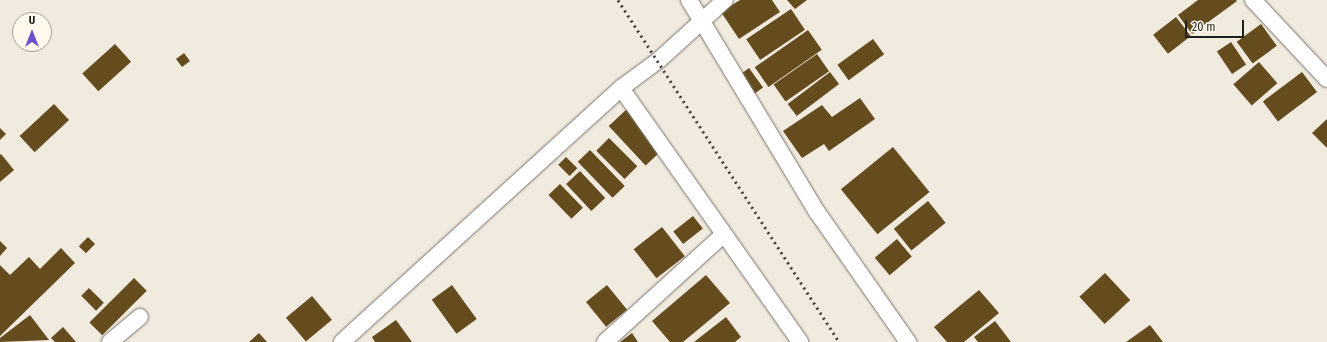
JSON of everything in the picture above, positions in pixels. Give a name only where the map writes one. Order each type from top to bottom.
[{"type":"street","points":[[689,0],[817,212],[908,342]]},
{"type":"street","points":[[342,342],[621,88],[703,21],[725,0]]},
{"type":"street","points":[[1253,0],[1327,78]]},
{"type":"street","points":[[621,88],[723,235],[800,342]]},
{"type":"street","points":[[605,342],[723,235]]},
{"type":"street","points":[[110,342],[140,317]]},
{"type":"building","points":[[740,0],[772,0],[780,12],[739,39],[721,12]]},
{"type":"building","points":[[787,0],[807,0],[795,9]]},
{"type":"building","points":[[1198,0],[1237,1],[1192,34],[1178,15]]},
{"type":"building","points":[[791,9],[805,30],[760,60],[746,39]]},
{"type":"building","points":[[1176,17],[1191,36],[1168,54],[1153,35]]},
{"type":"building","points":[[1261,24],[1277,46],[1253,63],[1237,42]]},
{"type":"building","points":[[808,30],[822,50],[769,87],[755,67]]},
{"type":"building","points":[[873,39],[884,54],[849,80],[837,65]]},
{"type":"building","points":[[1231,42],[1246,64],[1232,74],[1217,52]]},
{"type":"building","points":[[115,44],[131,62],[98,91],[82,73]]},
{"type":"building","points":[[184,53],[190,61],[182,67],[176,59]]},
{"type":"building","points":[[817,54],[829,71],[786,102],[774,84]]},
{"type":"building","points":[[1259,62],[1277,83],[1252,105],[1233,84]]},
{"type":"building","points":[[749,68],[763,87],[753,94],[739,75]]},
{"type":"building","points":[[830,72],[839,84],[797,116],[788,104]]},
{"type":"building","points":[[1302,72],[1317,92],[1278,121],[1263,101]]},
{"type":"building","points":[[860,98],[875,119],[829,151],[824,144],[802,158],[783,131],[822,105],[832,117]]},
{"type":"building","points":[[54,104],[69,120],[35,152],[20,136]]},
{"type":"building","points":[[627,109],[664,148],[646,166],[609,126]]},
{"type":"building","points":[[1327,119],[1327,148],[1312,133]]},
{"type":"building","points":[[0,128],[6,134],[0,140]]},
{"type":"building","points":[[609,138],[637,166],[625,179],[596,151]]},
{"type":"building","points":[[893,147],[930,192],[877,234],[841,189]]},
{"type":"building","points":[[590,150],[625,186],[613,198],[578,162]]},
{"type":"building","points":[[1,154],[14,170],[0,182],[0,155]]},
{"type":"building","points":[[566,157],[577,168],[570,176],[558,165]]},
{"type":"building","points":[[580,171],[605,198],[591,211],[566,184]]},
{"type":"building","points":[[560,184],[583,208],[571,219],[548,195]]},
{"type":"building","points":[[928,201],[946,223],[911,250],[894,229]]},
{"type":"building","points":[[693,216],[703,229],[683,244],[673,231]]},
{"type":"building","points":[[662,227],[685,256],[656,278],[634,249]]},
{"type":"building","points":[[88,237],[95,244],[86,253],[79,246]]},
{"type":"building","points":[[897,239],[912,257],[890,275],[875,258]]},
{"type":"building","points":[[0,241],[7,248],[0,256]]},
{"type":"building","points":[[61,248],[75,263],[0,336],[0,265],[10,275],[29,257],[40,269]]},
{"type":"building","points":[[1105,273],[1130,300],[1105,324],[1079,297]]},
{"type":"building","points":[[706,275],[730,303],[683,342],[670,342],[652,321]]},
{"type":"building","points":[[134,278],[147,291],[102,335],[89,323]]},
{"type":"building","points":[[452,285],[477,319],[456,334],[432,300]]},
{"type":"building","points":[[607,285],[627,310],[606,327],[586,302]]},
{"type":"building","points":[[89,288],[104,303],[96,311],[81,296]]},
{"type":"building","points":[[979,290],[999,313],[964,342],[947,342],[934,327]]},
{"type":"building","points":[[312,296],[332,320],[306,342],[286,318]]},
{"type":"building","points":[[30,315],[49,340],[0,342],[0,338]]},
{"type":"building","points":[[726,317],[741,337],[735,342],[694,342]]},
{"type":"building","points":[[396,320],[412,342],[375,342],[372,337]]},
{"type":"building","points":[[995,321],[1011,342],[978,342],[974,337]]},
{"type":"building","points":[[1150,325],[1163,342],[1126,342]]},
{"type":"building","points":[[63,327],[76,342],[55,342],[51,338]]},
{"type":"building","points":[[259,333],[267,342],[249,342]]},
{"type":"building","points":[[632,333],[638,342],[620,342]]},
{"type":"railway","points":[[618,0],[839,342]]}]
